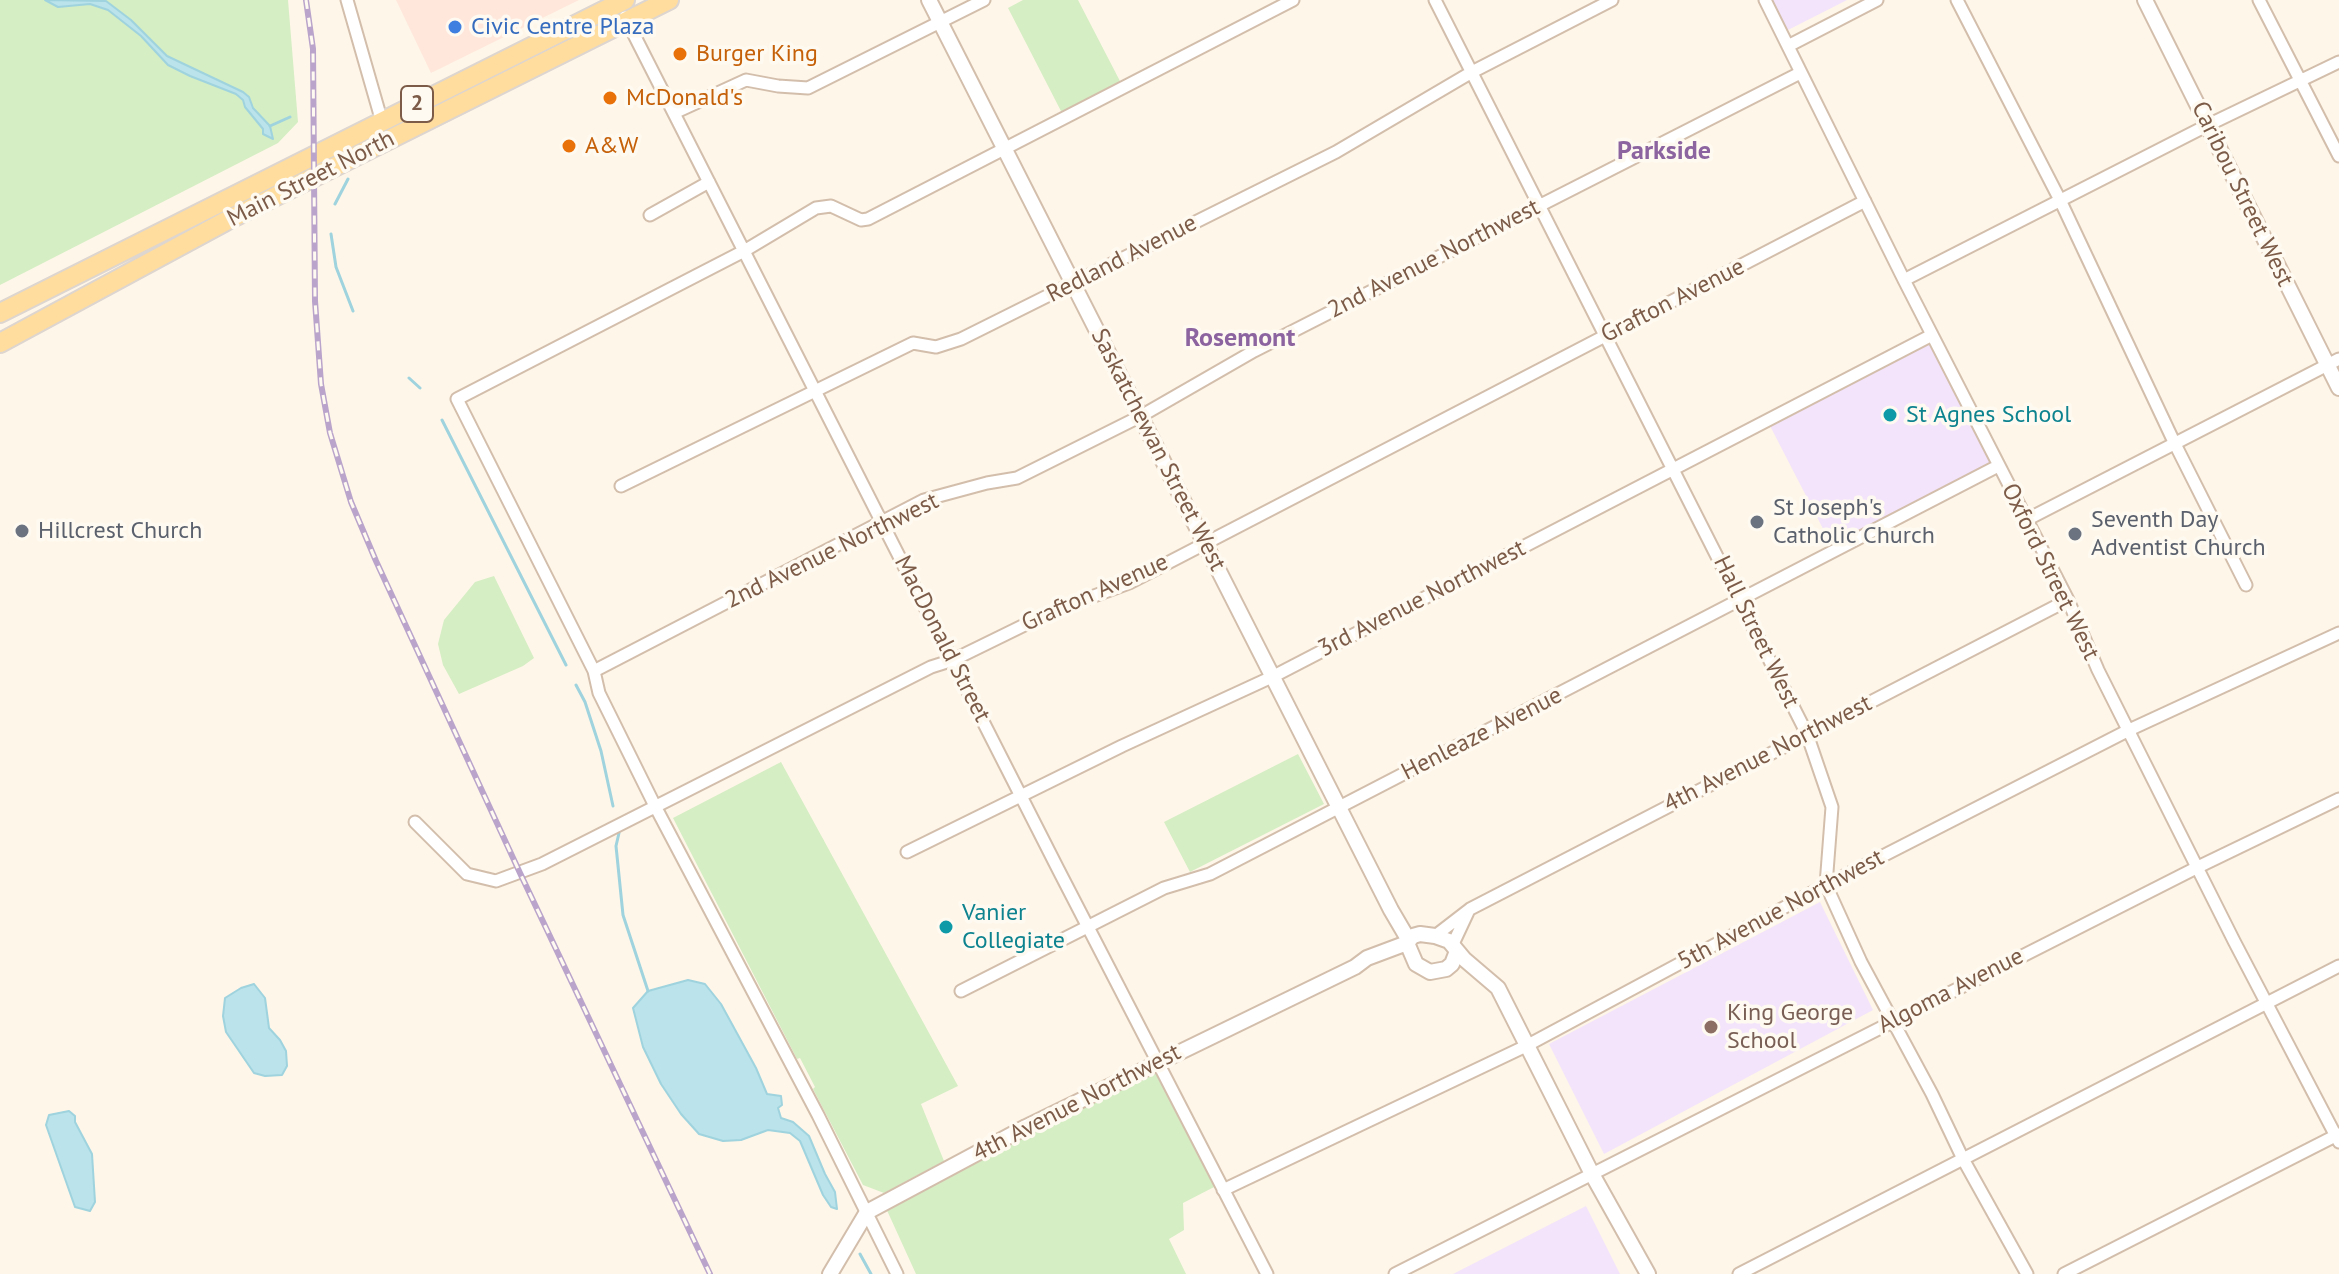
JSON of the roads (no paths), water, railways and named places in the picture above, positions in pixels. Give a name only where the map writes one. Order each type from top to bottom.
[{"type":"main road","name":"Main Street North","points":[[0,343],[251,208],[669,0]]},
{"type":"main road","name":"Main Street North","points":[[0,313],[622,2]]},
{"type":"street","points":[[347,0],[382,122]]},
{"type":"street","name":"Saskatchewan Street West","points":[[929,0],[1388,900],[1416,942]]},
{"type":"street","points":[[674,113],[746,80],[808,88],[984,0]]},
{"type":"street","points":[[897,1274],[655,806],[599,693],[594,671],[457,399],[744,251],[816,208],[831,206],[861,220],[868,219],[1293,0]]},
{"type":"street","name":"Hall Street West","points":[[1435,0],[1807,734],[1832,807],[1826,885]]},
{"type":"street","name":"Redland Avenue","points":[[621,486],[913,343],[936,347],[961,339],[1336,152],[1472,72],[1612,0]]},
{"type":"street","name":"Oxford Street West","points":[[1765,0],[2068,600],[2098,670],[2234,941],[2338,1138]]},
{"type":"street","points":[[1788,46],[1877,0]]},
{"type":"street","points":[[1957,0],[2060,200],[2174,442],[2246,585]]},
{"type":"street","name":"Caribou Street West","points":[[2145,0],[2333,362],[2339,388]]},
{"type":"street","points":[[2259,0],[2339,156]]},
{"type":"street","name":"MacDonald Street","points":[[622,2],[628,22],[674,113],[1267,1274]]},
{"type":"street","points":[[1904,280],[2339,62]]},
{"type":"street","name":"2nd Avenue Northwest","points":[[594,671],[924,500],[1017,478],[1141,416],[1254,351],[1800,73]]},
{"type":"street","points":[[650,215],[709,182]]},
{"type":"street","name":"Grafton Avenue","points":[[415,822],[467,874],[496,881],[542,864],[931,667],[953,660],[1051,612],[1129,583],[1865,201]]},
{"type":"street","name":"3rd Avenue Northwest","points":[[907,852],[1274,676],[1932,335]]},
{"type":"street","points":[[2026,520],[2333,362]]},
{"type":"street","name":"Henleaze Avenue","points":[[961,991],[1164,888],[1210,874],[1998,466]]},
{"type":"street","name":"4th Avenue Northwest","points":[[867,1212],[1158,1061],[1355,967],[1393,955],[1470,909],[2068,600]]},
{"type":"street","name":"5th Avenue Northwest","points":[[1223,1190],[1526,1046],[1826,885],[2129,730],[2339,633]]},
{"type":"street","name":"Algoma Avenue","points":[[1395,1274],[2198,867],[2339,799]]},
{"type":"street","points":[[1826,885],[1963,1159],[2027,1274]]},
{"type":"street","points":[[1470,909],[1455,948],[1452,964],[1439,972],[1422,970],[1416,942],[1455,948],[1470,965],[1491,980],[1503,997],[1592,1174],[1648,1274]]},
{"type":"street","points":[[1739,1274],[2339,966]]},
{"type":"street","points":[[1446,969],[1483,982],[1505,1005]]},
{"type":"street","points":[[2064,1274],[2338,1138]]},
{"type":"street","points":[[830,1274],[867,1212]]},
{"type":"water","points":[[45,0],[106,1],[131,20],[167,56],[243,92],[270,126],[273,139],[263,134],[263,129],[236,94],[168,65],[141,36],[108,10],[90,4],[58,7]]},
{"type":"water","points":[[688,980],[705,984],[721,1004],[767,1094],[781,1096],[782,1105],[778,1108],[781,1118],[793,1122],[809,1136],[835,1192],[837,1209],[831,1207],[823,1195],[800,1141],[790,1133],[768,1130],[741,1140],[723,1141],[699,1134],[661,1084],[643,1047],[633,1008],[648,991]]},
{"type":"water","points":[[254,984],[265,998],[269,1028],[286,1051],[287,1066],[282,1075],[254,1073],[226,1032],[223,1016],[225,998]]},
{"type":"water","points":[[69,1111],[75,1116],[75,1122],[92,1154],[95,1202],[90,1211],[75,1207],[46,1125],[49,1115]]},
{"type":"waterway","points":[[270,126],[290,117]]},
{"type":"waterway","points":[[335,204],[348,179]]},
{"type":"waterway","points":[[331,234],[336,267],[353,311]]},
{"type":"waterway","points":[[409,378],[420,388]]},
{"type":"waterway","points":[[442,420],[566,665]]},
{"type":"waterway","points":[[576,685],[601,751],[613,806]]},
{"type":"waterway","points":[[619,833],[616,846],[623,915],[648,991]]},
{"type":"waterway","points":[[860,1254],[871,1274]]},
{"type":"railway","points":[[306,0],[313,49],[315,301],[321,384],[330,433],[351,502],[520,873],[710,1274]]},
{"type":"place","name":"Civic Centre Plaza","points":[[455,27]]},
{"type":"place","name":"Burger King","points":[[680,54]]},
{"type":"place","name":"McDonald's","points":[[610,98]]},
{"type":"place","name":"A&W","points":[[569,146]]},
{"type":"place","name":"St Agnes School","points":[[1890,415]]},
{"type":"place","name":"St Joseph's Catholic Church","points":[[1757,522]]},
{"type":"place","name":"Hillcrest Church","points":[[22,531]]},
{"type":"place","name":"Seventh Day Adventist Church","points":[[2075,534]]},
{"type":"place","name":"Vanier Collegiate","points":[[946,927]]},
{"type":"place","name":"King George School","points":[[1711,1027]]},
{"type":"district","name":"Parkside","points":[[1664,152]]},
{"type":"district","name":"Rosemont","points":[[1240,339]]}]
